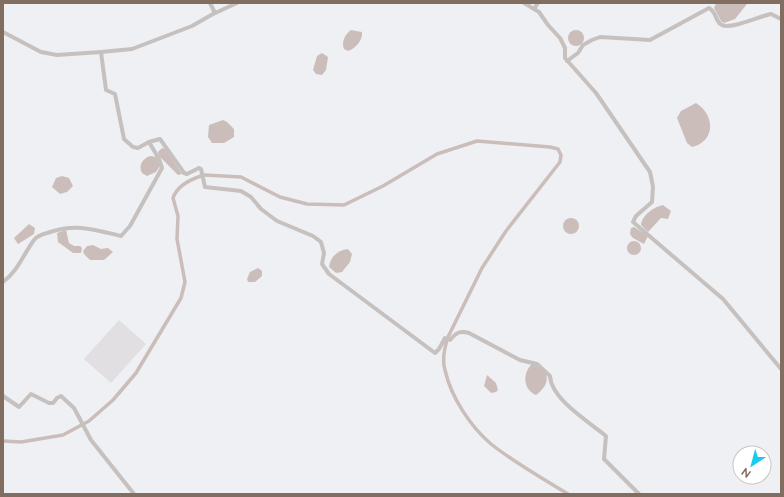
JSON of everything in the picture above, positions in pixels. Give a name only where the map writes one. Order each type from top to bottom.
[{"type":"street","points":[[210,3],[215,12]]},
{"type":"street","points":[[3,32],[41,52],[57,55],[132,49],[192,26],[215,12],[237,3]]},
{"type":"street","points":[[524,3],[539,12],[560,38],[565,48],[565,58],[567,61],[596,93],[650,172],[654,186],[652,202],[636,216],[633,222],[723,299],[781,369]]},
{"type":"street","points":[[534,9],[538,3]]},
{"type":"street","points":[[567,61],[578,53],[583,45],[592,40],[600,38],[650,40],[709,8],[714,11],[718,23],[722,26],[732,26],[771,14],[781,19]]},
{"type":"street","points":[[101,52],[106,90],[116,94],[124,139],[135,148],[160,138],[184,173],[187,174],[194,170],[201,169],[205,187],[241,191],[252,197],[261,209],[277,221],[313,236],[321,242],[324,253],[322,264],[326,271],[435,353],[445,338],[450,340],[455,333],[470,332],[520,360],[531,361],[542,368],[550,376],[550,382],[557,396],[606,436],[604,460],[639,494]]},
{"type":"street","points":[[3,282],[18,268],[35,238],[43,234],[66,227],[89,228],[121,236],[130,226],[162,168],[149,142]]},
{"type":"street","points":[[3,396],[20,407],[31,394],[49,403],[53,403],[61,396],[74,408],[91,440],[134,494]]},
{"type":"shaded area","points":[[716,3],[747,4],[735,19],[724,23],[721,21],[714,8]]},
{"type":"shaded area","points":[[351,30],[362,32],[362,35],[354,48],[348,51],[344,49],[343,41],[345,36]]},
{"type":"shaded area","points":[[576,30],[583,35],[584,38],[579,45],[576,46],[569,41],[568,38],[573,31]]},
{"type":"shaded area","points":[[322,53],[328,57],[326,70],[322,75],[316,74],[313,70],[317,56]]},
{"type":"shaded area","points":[[696,103],[707,114],[710,127],[709,134],[705,139],[700,144],[692,147],[687,143],[677,118],[681,111]]},
{"type":"shaded area","points":[[223,120],[234,129],[234,137],[224,143],[212,143],[208,137],[209,125]]},
{"type":"shaded area","points":[[162,148],[165,149],[182,174],[178,175],[159,156],[158,152]]},
{"type":"shaded area","points":[[150,156],[157,157],[160,166],[156,172],[147,176],[142,173],[140,168],[145,159]]},
{"type":"shaded area","points":[[62,176],[69,178],[73,186],[67,192],[60,194],[52,187],[56,178]]},
{"type":"shaded area","points":[[663,205],[671,211],[668,219],[661,218],[648,232],[641,225],[642,221],[652,210]]},
{"type":"shaded area","points":[[568,218],[574,218],[579,223],[577,232],[574,234],[568,234],[563,229],[563,223]]},
{"type":"shaded area","points":[[29,224],[35,228],[34,234],[18,244],[14,238]]},
{"type":"shaded area","points":[[634,227],[648,236],[644,244],[633,238],[630,234],[631,228]]},
{"type":"shaded area","points":[[66,230],[69,243],[74,246],[80,246],[82,248],[81,253],[73,253],[58,242],[57,233]]},
{"type":"shaded area","points":[[631,241],[637,241],[641,245],[641,251],[637,255],[631,255],[627,251],[627,245]]},
{"type":"shaded area","points":[[93,245],[101,249],[108,248],[113,252],[104,260],[90,260],[83,251],[87,246]]},
{"type":"shaded area","points":[[348,249],[352,254],[350,262],[342,272],[336,273],[329,267],[331,260],[338,252]]},
{"type":"shaded area","points":[[258,268],[262,271],[262,276],[255,282],[248,282],[247,279],[250,272]]},
{"type":"shaded area","points":[[119,320],[146,344],[111,383],[84,359]]},
{"type":"shaded area","points":[[532,364],[543,370],[547,378],[541,391],[536,395],[528,389],[525,381],[525,376]]},
{"type":"shaded area","points":[[487,375],[496,383],[498,390],[496,392],[491,393],[484,386]]},
{"type":"waterway","points":[[205,175],[241,177],[280,197],[307,204],[344,205],[383,186],[437,154],[477,141],[550,147],[558,149],[561,155],[560,162],[506,231],[482,268],[448,337],[444,362],[448,380],[457,401],[469,420],[483,437],[510,458],[568,494]]},
{"type":"waterway","points":[[3,441],[21,442],[63,435],[89,421],[113,400],[136,373],[181,298],[185,282],[177,239],[178,216],[173,198],[180,187],[192,179],[201,176]]}]
